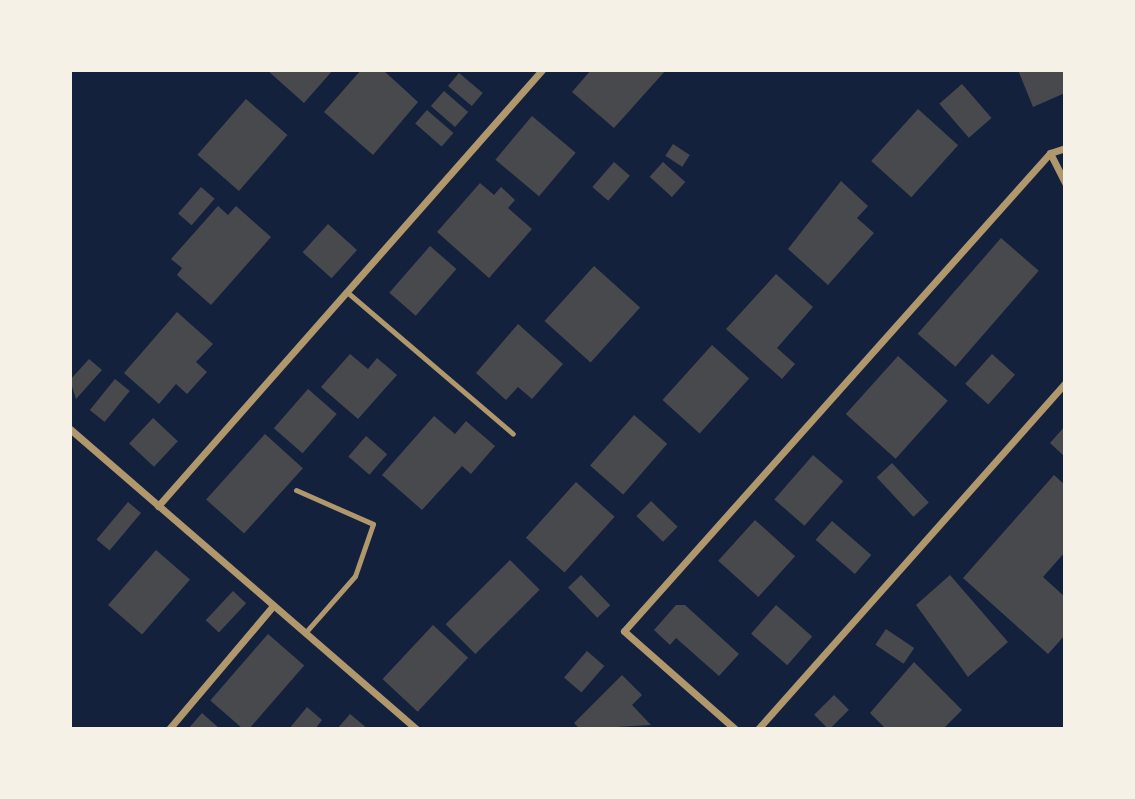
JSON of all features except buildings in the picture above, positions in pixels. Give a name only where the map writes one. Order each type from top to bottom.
[{"type":"street","points":[[158,506],[542,70]]},
{"type":"street","points":[[735,729],[624,631],[1050,153],[1065,148]]},
{"type":"street","points":[[1050,153],[1065,183]]},
{"type":"street","points":[[758,729],[1065,383]]},
{"type":"street","points":[[70,429],[416,729]]},
{"type":"street","points":[[169,729],[273,606]]},
{"type":"lane","points":[[347,292],[513,434]]},
{"type":"lane","points":[[296,489],[373,524],[355,576],[305,633]]}]
